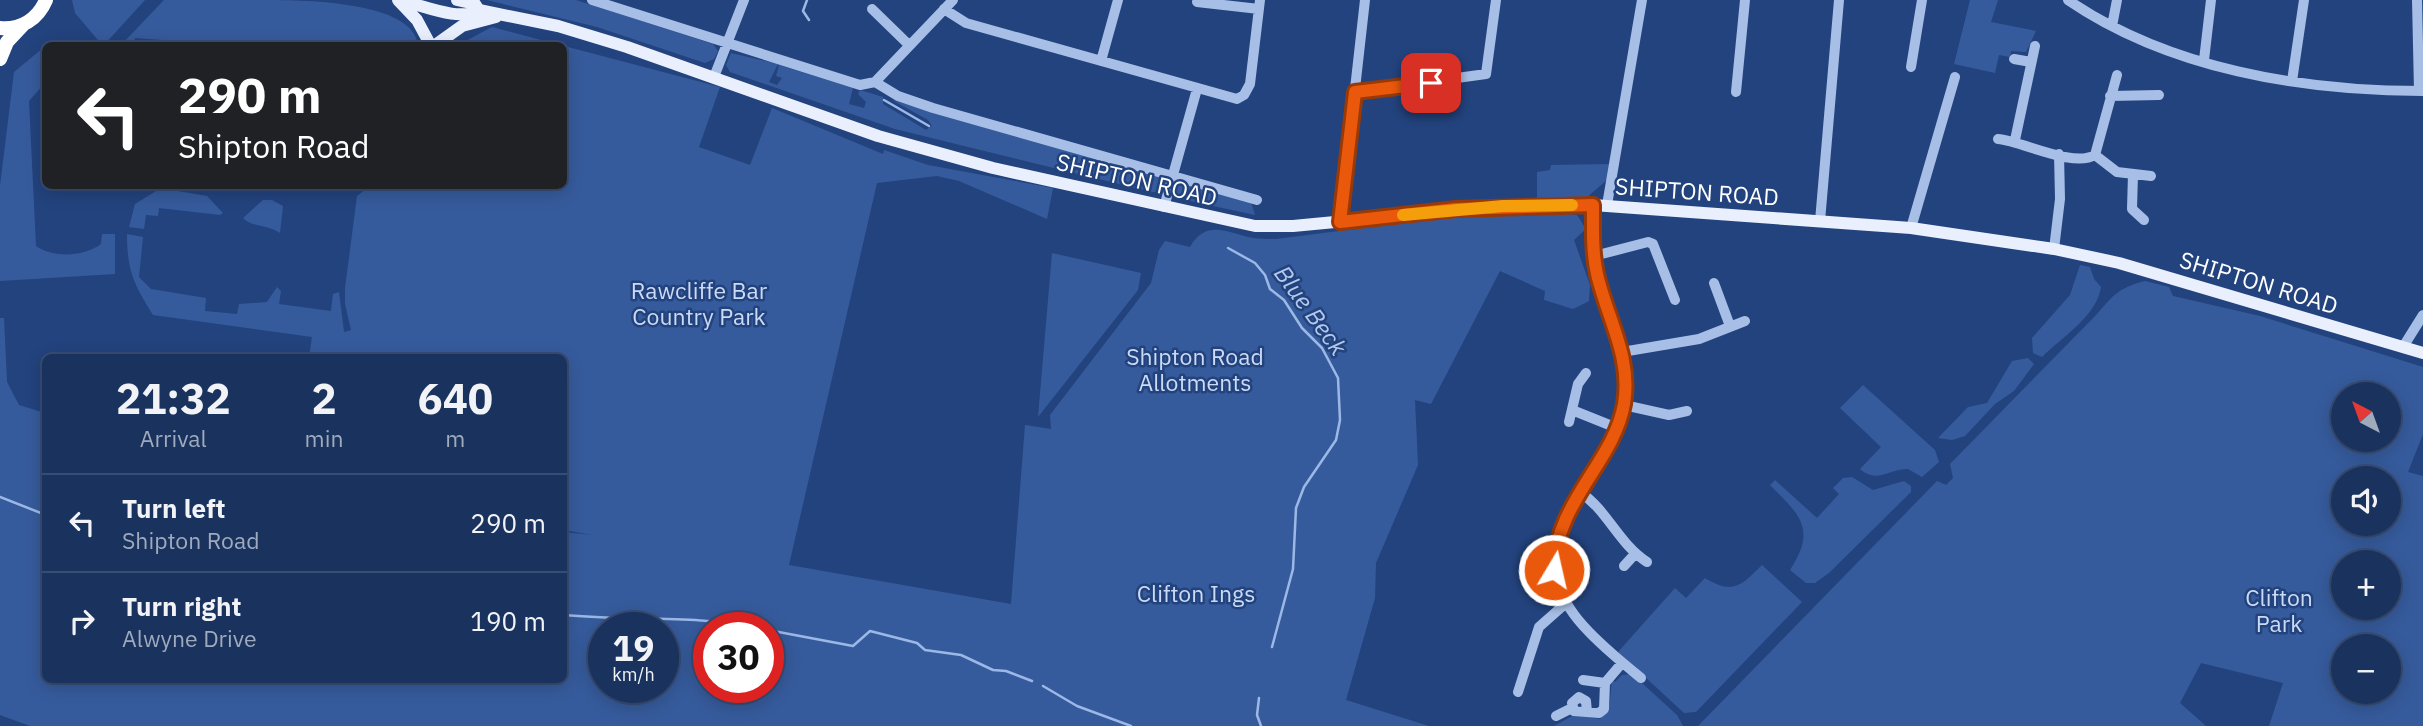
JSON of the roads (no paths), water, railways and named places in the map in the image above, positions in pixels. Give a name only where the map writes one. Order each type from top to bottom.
[{"type":"highway","points":[[0,59],[7,42],[38,13],[46,0]]},
{"type":"highway","points":[[0,28],[24,24]]},
{"type":"main road","points":[[398,0],[417,20],[431,42]]},
{"type":"main road","name":"SHIPTON ROAD","points":[[408,0],[410,4],[440,11],[472,14],[479,10],[590,35],[878,136],[993,168],[1255,226],[1340,222],[1468,208],[1607,205],[1911,228],[2054,249],[2153,272],[2423,353]]},
{"type":"main road","points":[[419,0],[436,4],[440,11],[451,0]]},
{"type":"main road","name":"SHIPTON ROAD","points":[[457,0],[475,4],[479,10]]},
{"type":"main road","points":[[439,42],[462,26],[503,15]]},
{"type":"street","name":"SHIPTON ROAD","points":[[593,0],[856,84],[875,82],[898,96],[933,108],[1257,200]]},
{"type":"street","points":[[714,77],[744,0]]},
{"type":"street","points":[[875,82],[953,0]]},
{"type":"street","points":[[1101,61],[1118,0]]},
{"type":"street","points":[[1340,222],[1366,0]]},
{"type":"street","points":[[1355,92],[1486,74],[1496,0]]},
{"type":"street","points":[[1607,205],[1642,0]]},
{"type":"street","points":[[1736,92],[1745,0]]},
{"type":"street","points":[[1820,221],[1839,0]]},
{"type":"street","points":[[1911,67],[1922,0]]},
{"type":"street","points":[[2067,0],[2137,39],[2204,60],[2292,81],[2352,88],[2421,90],[2417,0]]},
{"type":"street","points":[[2112,26],[2117,0]]},
{"type":"street","points":[[2204,60],[2211,0]]},
{"type":"street","points":[[2292,81],[2304,0]]},
{"type":"street","points":[[944,9],[966,23],[1237,99],[1244,95],[1250,84],[1260,5],[1197,2]]},
{"type":"street","points":[[872,9],[909,45]]},
{"type":"street","points":[[2015,140],[2035,46]]},
{"type":"street","points":[[2014,59],[2031,62]]},
{"type":"street","points":[[2095,155],[2117,75]]},
{"type":"street","points":[[1911,228],[1955,77]]},
{"type":"street","points":[[1164,207],[1196,89]]},
{"type":"street","points":[[2110,96],[2151,98]]},
{"type":"street","points":[[1998,139],[2015,140],[2059,155],[2082,159],[2095,155]]},
{"type":"street","points":[[2054,249],[2060,199],[2057,176],[2059,155]]},
{"type":"street","points":[[2095,155],[2110,170],[2151,176]]},
{"type":"street","points":[[2133,174],[2132,209],[2144,220]]},
{"type":"street","points":[[1593,205],[1594,256],[1601,288],[1622,352],[1626,377],[1624,405],[1616,428],[1563,524],[1554,558],[1556,582],[1574,618],[1641,678]]},
{"type":"street","points":[[1594,256],[1648,242],[1653,244],[1675,300]]},
{"type":"street","points":[[1714,283],[1730,326]]},
{"type":"street","points":[[2403,347],[2423,315]]},
{"type":"street","points":[[1622,352],[1699,339],[1745,321]]},
{"type":"street","points":[[1569,422],[1578,384],[1586,373]]},
{"type":"street","points":[[1624,405],[1669,415],[1686,411]]},
{"type":"street","points":[[1572,410],[1616,428]]},
{"type":"street","points":[[1580,492],[1601,510],[1635,554],[1647,562]]},
{"type":"street","points":[[1624,566],[1635,554]]},
{"type":"street","points":[[1518,692],[1539,627],[1550,614],[1565,604]]},
{"type":"street","points":[[1556,716],[1572,708],[1578,713],[1599,713],[1604,709],[1608,680],[1622,663]]},
{"type":"street","points":[[1583,680],[1608,680]]},
{"type":"waterway","name":"Blue Beck","points":[[807,0],[803,11],[809,20]]},
{"type":"waterway","name":"Blue Beck","points":[[884,100],[929,126]]},
{"type":"waterway","name":"Blue Beck","points":[[1228,248],[1255,263],[1265,275],[1270,289],[1284,300],[1302,328],[1322,348],[1338,378],[1340,420],[1336,440],[1304,487],[1296,508],[1293,569],[1272,647]]},
{"type":"waterway","points":[[0,497],[42,513]]},
{"type":"waterway","points":[[567,615],[693,620]]},
{"type":"waterway","points":[[784,633],[853,646],[870,631],[917,643],[925,650],[961,655],[993,670],[1006,671],[1032,681]]},
{"type":"waterway","points":[[1043,686],[1077,706],[1131,726]]},
{"type":"waterway","name":"Blue Beck","points":[[1259,698],[1257,715],[1261,726]]},
{"type":"park label","name":"Rawcliffe Bar Country Park","points":[[699,303]]},
{"type":"park label","name":"Shipton Road Allotments","points":[[1195,369]]},
{"type":"park label","name":"Clifton Ings","points":[[1196,593]]},
{"type":"park label","name":"Clifton Park","points":[[2279,610]]}]
